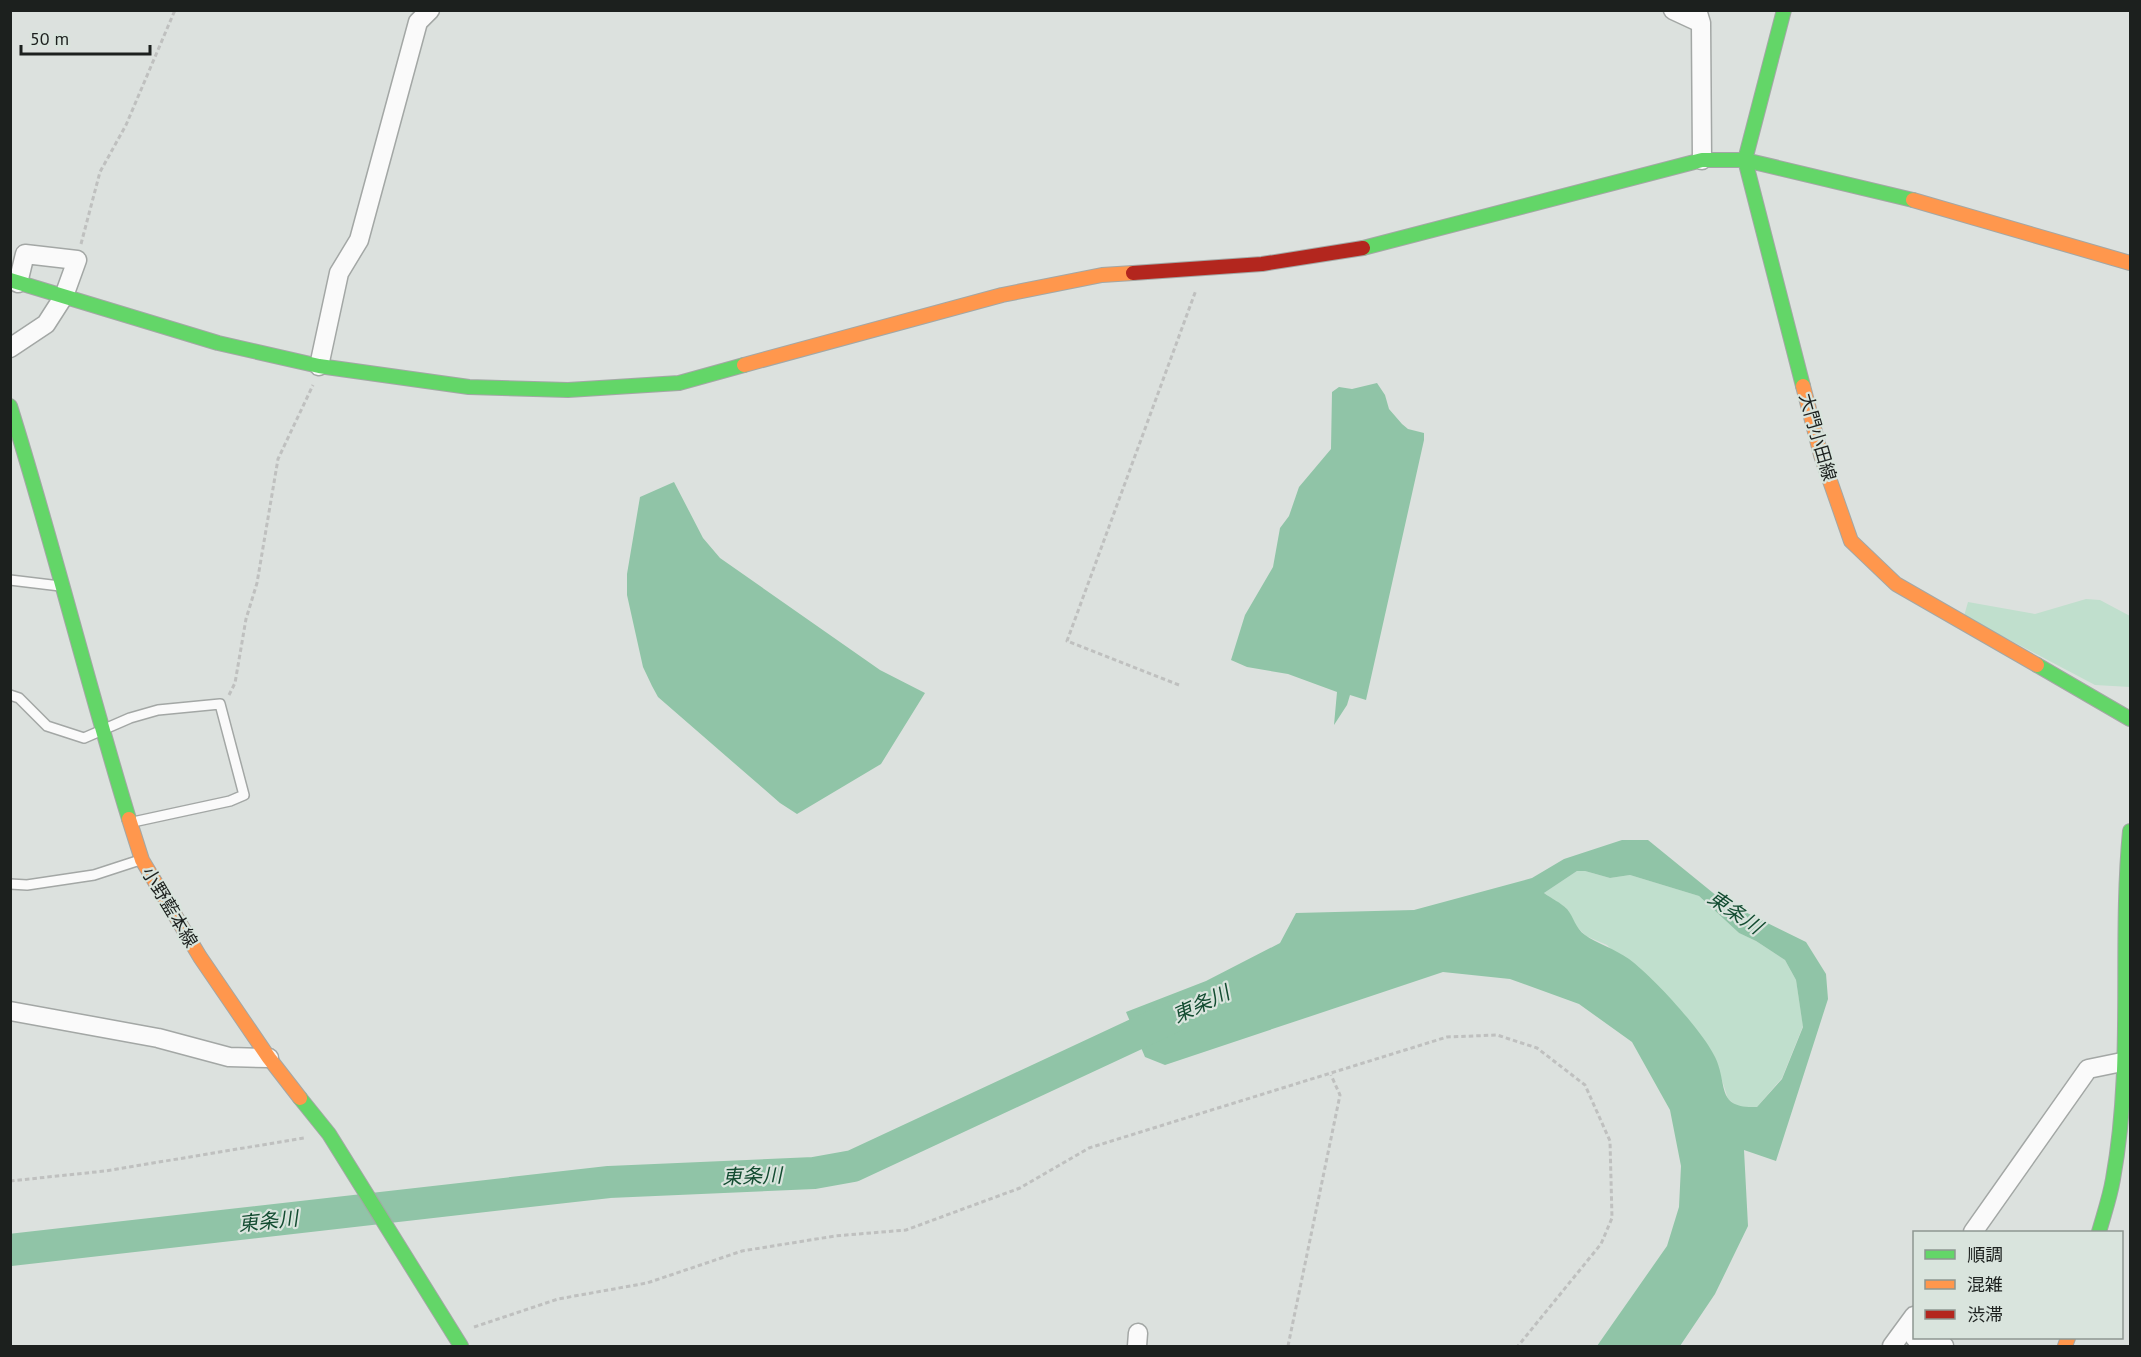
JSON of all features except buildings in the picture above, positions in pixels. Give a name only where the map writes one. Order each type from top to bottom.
[{"type":"main road","name":"大門小田線","points":[[1784,10],[1745,160],[1821,454],[1851,541],[1896,584],[2130,719]]},
{"type":"main road","points":[[14,281],[99,309],[218,343],[320,366],[469,387],[568,390],[679,383],[1002,295],[1102,275],[1262,264],[1347,252],[1702,160],[1745,160],[1905,198],[2130,263]]},
{"type":"main road","name":"小野藍本線","points":[[10,406],[50,534],[102,731],[142,860],[200,957],[268,1058],[329,1134],[461,1347]]},
{"type":"main road","points":[[2100,1231],[2113,1180],[2119,1134],[2128,965],[2125,884],[2130,831]]},
{"type":"street","points":[[320,366],[339,273],[359,240],[418,22],[430,10]]},
{"type":"street","points":[[1673,10],[1699,17],[1702,160]]},
{"type":"street","points":[[10,348],[46,324],[64,296],[77,260],[25,254],[14,281]]},
{"type":"street","points":[[10,1011],[158,1038],[229,1057],[268,1058]]},
{"type":"street","points":[[1974,1231],[2088,1069],[2122,1062]]},
{"type":"street","points":[[1913,1319],[1906,1339],[1944,1347]]},
{"type":"lane","points":[[10,579],[62,586]]},
{"type":"lane","points":[[10,695],[19,698],[47,726],[84,738],[130,718],[158,710],[220,704],[244,795],[230,801],[131,823]]},
{"type":"lane","points":[[10,884],[27,885],[94,875],[142,860]]},
{"type":"path","points":[[77,260],[100,171],[126,125],[175,10]]},
{"type":"path","points":[[1179,685],[1067,641],[1205,267]]},
{"type":"path","points":[[220,704],[235,683],[246,619],[257,583],[278,459],[305,406],[320,366]]},
{"type":"path","points":[[453,1334],[558,1299],[647,1283],[742,1251],[835,1236],[906,1230],[1020,1188],[1089,1148],[1331,1075],[1447,1037],[1497,1035],[1537,1048],[1585,1085],[1610,1141],[1612,1218],[1601,1244],[1518,1347]]},
{"type":"path","points":[[1288,1347],[1340,1095],[1331,1075]]},
{"type":"path","points":[[10,1181],[105,1171],[329,1134]]},
{"type":"shaded area","points":[[2086,599],[2100,600],[2130,616],[2130,687],[2095,685],[1964,616],[1968,602],[2035,614]]},
{"type":"shaded area","points":[[1577,871],[1610,878],[1630,875],[1699,896],[1739,933],[1785,960],[1796,980],[1803,1026],[1782,1078],[1757,1107],[1738,1107],[1728,1099],[1714,1055],[1607,945],[1586,936],[1576,926],[1566,908],[1544,893]]},
{"type":"water","points":[[1377,383],[1385,395],[1389,409],[1408,429],[1424,433],[1424,440],[1366,700],[1350,695],[1347,705],[1334,725],[1337,692],[1288,674],[1247,667],[1231,660],[1245,615],[1273,567],[1280,528],[1289,516],[1299,487],[1331,449],[1332,392],[1339,387],[1352,389]]},
{"type":"water","points":[[674,482],[703,538],[720,558],[880,670],[925,693],[881,764],[797,814],[780,803],[658,697],[643,667],[627,595],[627,574],[640,497]]},
{"type":"water","points":[[1622,840],[1648,840],[1723,901],[1806,942],[1826,974],[1828,999],[1776,1161],[1744,1150],[1748,1226],[1715,1294],[1680,1346],[1597,1346],[1667,1246],[1679,1207],[1681,1166],[1670,1110],[1632,1042],[1579,1004],[1510,979],[1443,972],[1165,1065],[1145,1057],[1126,1012],[1206,981],[1280,943],[1296,913],[1414,910],[1532,878],[1564,859]],"holes":[[[1577,871],[1610,878],[1630,875],[1699,896],[1739,933],[1785,960],[1796,980],[1803,1027],[1782,1079],[1757,1107],[1734,1104],[1728,1099],[1714,1055],[1663,990],[1629,959],[1585,935],[1567,909],[1544,893]]]},
{"type":"waterway","name":"東条川","points":[[10,1250],[609,1182],[814,1173],[853,1166],[1175,1016]]},
{"type":"traffic: fast","points":[[1784,10],[1745,160],[1803,386]]},
{"type":"traffic: fast","points":[[1363,248],[1702,160],[1745,160],[1913,200]]},
{"type":"traffic: fast","points":[[10,280],[218,343],[319,366],[469,387],[568,390],[679,383],[744,365]]},
{"type":"traffic: fast","points":[[10,406],[129,819]]},
{"type":"traffic: fast","points":[[2037,665],[2130,719]]},
{"type":"traffic: fast","points":[[2099,1231],[2113,1179],[2123,1092],[2127,874],[2130,831]]},
{"type":"traffic: fast","points":[[300,1098],[329,1134],[461,1346]]},
{"type":"traffic: slow","points":[[1913,200],[2130,263]]},
{"type":"traffic: slow","points":[[744,365],[1002,295],[1102,275],[1133,273]]},
{"type":"traffic: slow","points":[[1803,386],[1821,455],[1851,541],[1896,584],[2037,665]]},
{"type":"traffic: slow","points":[[129,819],[142,860],[200,957],[269,1058],[300,1098]]},
{"type":"traffic: slow","points":[[2065,1346],[2068,1339]]},
{"type":"traffic: jam","points":[[1133,273],[1262,264],[1363,248]]}]
